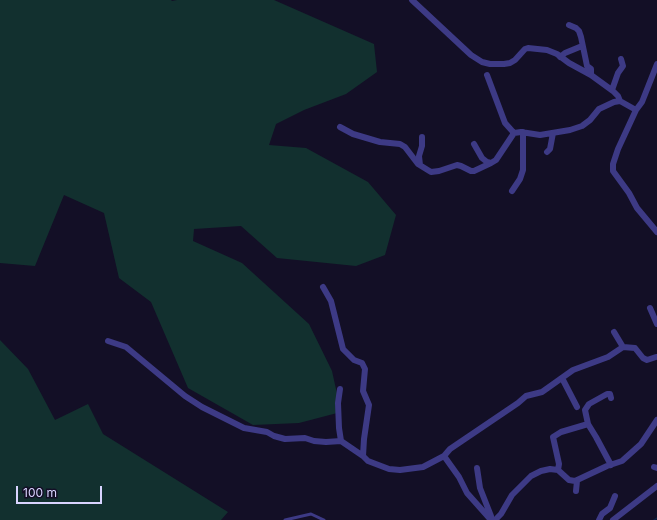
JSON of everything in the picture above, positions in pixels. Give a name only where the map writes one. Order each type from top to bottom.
[{"type":"street","points":[[412,0],[471,55],[482,62],[490,64],[510,63],[528,48],[547,50],[557,54],[569,63],[591,75],[612,90],[618,96],[620,101],[636,110]]},
{"type":"street","points":[[569,25],[579,31],[587,66],[591,69],[591,75]]},
{"type":"street","points":[[560,57],[565,53],[582,46]]},
{"type":"street","points":[[612,90],[618,73],[623,66],[621,59]]},
{"type":"street","points":[[657,64],[642,102],[636,110],[618,149],[612,171],[629,193],[637,208],[657,232]]},
{"type":"street","points":[[487,75],[505,123],[514,133]]},
{"type":"street","points":[[340,127],[352,134],[380,142],[400,144],[405,147],[420,165],[431,172],[439,172],[457,165],[474,171],[496,160],[514,133],[523,132],[540,135],[553,134],[582,126],[590,120],[599,109],[614,102],[620,101]]},
{"type":"street","points":[[512,191],[520,179],[523,170],[523,132]]},
{"type":"street","points":[[547,152],[550,149],[553,134]]},
{"type":"street","points":[[420,165],[419,156],[422,146],[422,137]]},
{"type":"street","points":[[474,144],[482,158],[491,163]]},
{"type":"street","points":[[323,286],[331,301],[343,349],[354,360],[362,363],[365,369],[363,391],[369,405],[363,456]]},
{"type":"street","points":[[650,308],[657,324]]},
{"type":"street","points":[[614,332],[623,347]]},
{"type":"street","points":[[108,341],[126,347],[186,396],[202,407],[244,428],[267,432],[285,439],[305,438],[314,441],[326,442],[341,441],[368,461],[389,469],[400,470],[423,467],[444,456],[450,450],[526,396],[542,392],[581,366],[608,357],[623,347],[635,348],[647,360],[657,356]]},
{"type":"street","points":[[562,378],[577,407]]},
{"type":"street","points":[[340,389],[338,403],[338,428],[341,441]]},
{"type":"street","points":[[611,398],[610,394],[607,394],[589,404],[585,410],[588,424],[611,465]]},
{"type":"street","points":[[492,520],[501,514],[512,495],[531,476],[541,471],[550,469],[558,470],[569,480],[577,480],[611,465],[622,462],[642,444],[657,420]]},
{"type":"street","points":[[558,470],[559,464],[553,437],[561,432],[588,424]]},
{"type":"street","points":[[444,456],[459,477],[467,492],[492,520]]},
{"type":"street","points":[[477,468],[480,488],[492,520]]},
{"type":"street","points":[[576,491],[577,480]]},
{"type":"street","points":[[613,520],[657,486]]},
{"type":"street","points":[[599,520],[602,514],[610,508],[615,496]]},
{"type":"lane","points":[[285,520],[312,514],[324,520]]},
{"type":"green space","points":[[0,0],[274,0],[374,44],[377,72],[346,94],[304,110],[276,124],[269,145],[306,148],[368,182],[396,215],[385,255],[356,266],[277,258],[241,226],[194,229],[193,241],[242,263],[309,324],[332,371],[341,412],[299,423],[253,425],[188,388],[151,302],[119,278],[104,213],[64,195],[35,266],[0,263]]},
{"type":"green space","points":[[0,340],[28,369],[55,420],[88,404],[103,434],[228,512],[221,520],[0,520]]}]
